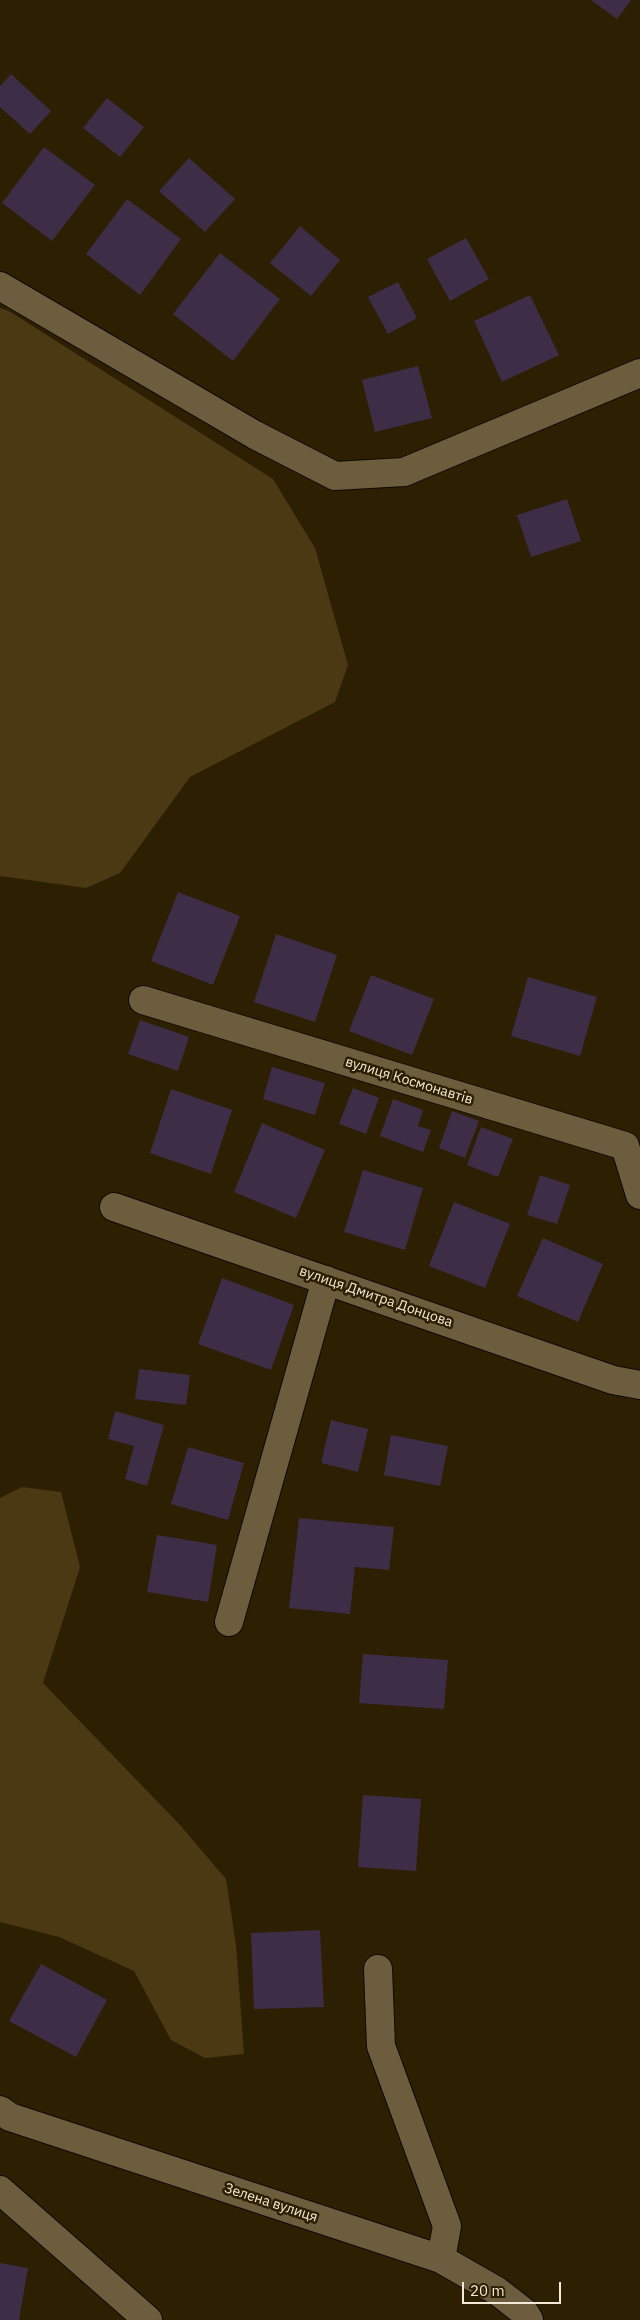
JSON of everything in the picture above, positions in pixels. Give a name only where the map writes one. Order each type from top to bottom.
[{"type":"street","points":[[0,286],[255,435],[335,476],[404,472],[640,373]]},
{"type":"street","name":"вулиця Космонавтів","points":[[143,1000],[625,1146],[640,1196]]},
{"type":"street","name":"вулиця Дмитра Донцова","points":[[114,1208],[613,1380],[640,1385]]},
{"type":"street","points":[[229,1622],[326,1280]]},
{"type":"street","points":[[378,1969],[381,2046],[446,2226],[441,2260]]},
{"type":"street","name":"Зелена вулиця","points":[[0,2110],[10,2117],[441,2260],[497,2291],[524,2312],[529,2320]]},
{"type":"street","points":[[0,2190],[148,2320]]},
{"type":"shaded area","points":[[0,308],[9,311],[273,479],[315,548],[348,665],[335,702],[190,777],[120,873],[86,888],[0,876]]},
{"type":"shaded area","points":[[22,1487],[61,1492],[80,1567],[43,1683],[180,1825],[226,1879],[236,1945],[244,2054],[205,2058],[171,2040],[134,1971],[59,1937],[0,1922],[0,1498]]},
{"type":"building","points":[[591,0],[631,0],[617,19]]},
{"type":"building","points":[[11,74],[51,111],[30,134],[0,107],[0,86]]},
{"type":"building","points":[[107,98],[144,127],[120,157],[83,128]]},
{"type":"building","points":[[44,147],[95,185],[52,241],[2,203]]},
{"type":"building","points":[[189,158],[235,199],[205,232],[159,191]]},
{"type":"building","points":[[127,199],[181,239],[140,295],[86,254]]},
{"type":"building","points":[[300,226],[340,260],[311,296],[270,263]]},
{"type":"building","points":[[466,238],[489,279],[450,301],[427,259]]},
{"type":"building","points":[[220,253],[280,299],[233,361],[173,314]]},
{"type":"building","points":[[398,282],[417,318],[388,334],[368,297]]},
{"type":"building","points":[[530,295],[559,355],[502,382],[474,321]]},
{"type":"building","points":[[418,366],[432,418],[375,432],[362,380]]},
{"type":"building","points":[[567,499],[581,541],[531,557],[517,515]]},
{"type":"building","points":[[178,892],[240,916],[213,985],[151,961]]},
{"type":"building","points":[[276,934],[337,955],[315,1022],[254,1002]]},
{"type":"building","points":[[371,975],[434,999],[412,1055],[349,1031]]},
{"type":"building","points":[[528,977],[597,997],[580,1056],[511,1036]]},
{"type":"building","points":[[140,1020],[189,1037],[178,1071],[128,1054]]},
{"type":"building","points":[[272,1067],[325,1083],[315,1115],[263,1099]]},
{"type":"building","points":[[353,1088],[379,1098],[366,1134],[339,1124]]},
{"type":"building","points":[[171,1089],[232,1110],[211,1174],[150,1153]]},
{"type":"building","points":[[393,1099],[423,1110],[418,1126],[431,1130],[423,1152],[380,1136]]},
{"type":"building","points":[[452,1111],[479,1121],[465,1158],[439,1148]]},
{"type":"building","points":[[262,1123],[325,1150],[296,1218],[234,1192]]},
{"type":"building","points":[[481,1127],[513,1139],[498,1177],[467,1165]]},
{"type":"building","points":[[363,1170],[423,1188],[405,1250],[344,1232]]},
{"type":"building","points":[[540,1175],[570,1185],[557,1224],[527,1215]]},
{"type":"building","points":[[454,1202],[510,1224],[485,1288],[429,1266]]},
{"type":"building","points":[[543,1238],[603,1264],[578,1322],[517,1296]]},
{"type":"building","points":[[222,1278],[294,1305],[271,1370],[198,1344]]},
{"type":"building","points":[[139,1369],[190,1375],[186,1405],[135,1399]]},
{"type":"building","points":[[115,1411],[164,1425],[147,1486],[125,1479],[134,1446],[108,1439]]},
{"type":"building","points":[[331,1420],[368,1429],[358,1472],[321,1463]]},
{"type":"building","points":[[391,1435],[448,1446],[440,1486],[384,1475]]},
{"type":"building","points":[[188,1447],[244,1463],[228,1520],[171,1504]]},
{"type":"building","points":[[299,1518],[394,1527],[389,1570],[355,1567],[350,1614],[289,1608]]},
{"type":"building","points":[[157,1535],[217,1545],[208,1602],[147,1592]]},
{"type":"building","points":[[363,1654],[448,1660],[444,1709],[359,1703]]},
{"type":"building","points":[[363,1795],[421,1799],[416,1871],[358,1867]]},
{"type":"building","points":[[320,1930],[324,2007],[254,2009],[251,1933]]},
{"type":"building","points":[[41,1964],[107,2000],[76,2057],[9,2021]]},
{"type":"building","points":[[0,2263],[28,2268],[19,2320],[0,2320]]}]
